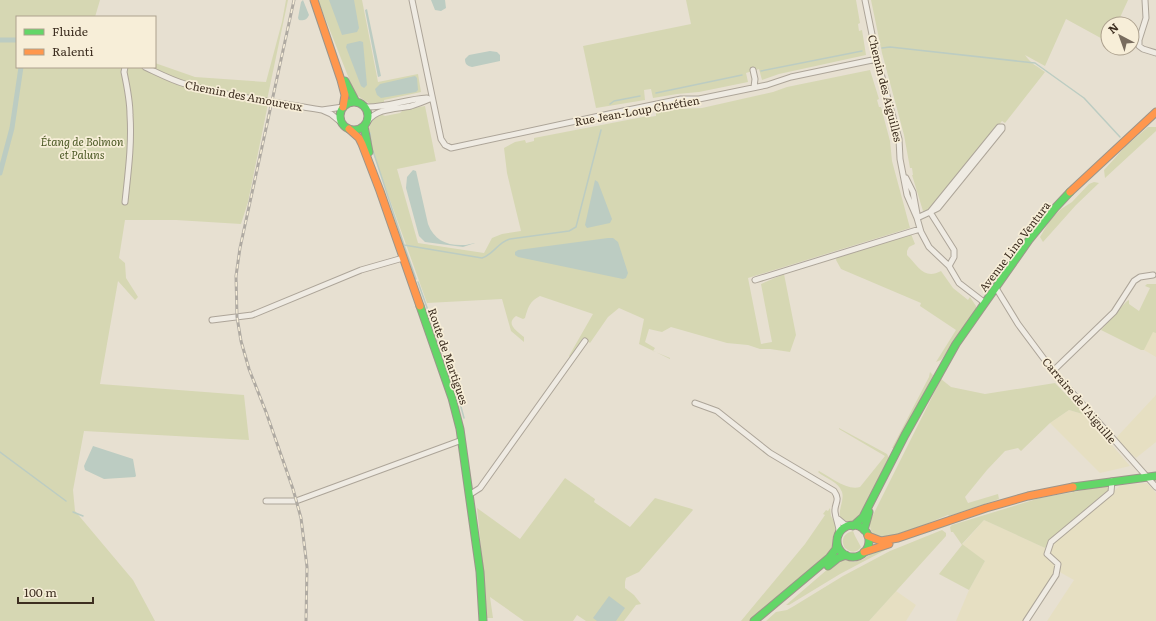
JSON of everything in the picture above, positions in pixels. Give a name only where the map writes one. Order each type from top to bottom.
[{"type":"main road","points":[[314,0],[345,94],[340,115],[342,124],[349,129],[357,130],[366,123],[368,113],[365,106],[356,102],[351,102],[343,107]]},
{"type":"main road","points":[[328,43],[356,102]]},
{"type":"main road","name":"Avenue Lino Ventura","points":[[851,526],[858,523],[863,517],[905,435],[956,344],[1029,240],[1055,208],[1156,112]]},
{"type":"main road","name":"Route de Martigues","points":[[366,123],[368,150],[380,191]]},
{"type":"main road","name":"Route de Martigues","points":[[349,129],[362,144],[380,191],[452,398],[462,440],[480,572],[483,621]]},
{"type":"main road","name":"Avenue Lino Ventura","points":[[866,533],[868,515],[917,415]]},
{"type":"main road","points":[[754,621],[829,558],[836,549],[838,537],[842,530],[851,526],[860,527],[877,540],[888,540],[1028,496],[1078,486],[1146,476],[1156,476]]},
{"type":"main road","points":[[838,537],[840,550],[846,555],[854,557],[874,548],[896,543],[935,526]]},
{"type":"main road","points":[[864,552],[869,543],[866,533]]},
{"type":"main road","name":"Route de Martigues","points":[[474,534],[478,621]]},
{"type":"main road","points":[[762,621],[835,560],[846,555]]},
{"type":"street","name":"Rue Jean-Loup Chrétien","points":[[412,0],[441,139],[445,145],[454,148],[514,133],[681,99],[699,98],[754,87],[791,77],[877,59]]},
{"type":"street","name":"Chemin des Aiguilles","points":[[865,0],[877,59],[899,139],[900,159],[909,202],[917,218]]},
{"type":"street","points":[[1145,0],[1146,18],[1139,40],[1139,46],[1143,49],[1156,53]]},
{"type":"street","points":[[125,68],[124,72],[130,104],[131,127],[129,172],[125,202]]},
{"type":"street","name":"Chemin des Amoureux","points":[[147,68],[181,82],[201,88],[322,110],[331,114],[342,124]]},
{"type":"street","points":[[753,70],[755,79],[754,87]]},
{"type":"street","points":[[365,106],[377,106],[432,98]]},
{"type":"street","points":[[366,123],[377,113],[411,106],[432,98]]},
{"type":"street","name":"Chemin des Amoureux","points":[[322,110],[343,107]]},
{"type":"street","points":[[930,212],[999,127],[1002,126],[1002,129],[938,208],[930,212],[917,218],[926,243],[949,266],[959,283],[985,303]]},
{"type":"street","points":[[930,212],[952,248],[954,258],[949,266]]},
{"type":"street","points":[[755,280],[920,229]]},
{"type":"street","points":[[212,320],[252,315],[361,270],[403,258]]},
{"type":"street","points":[[1053,371],[1114,312],[1134,281],[1140,277],[1153,275]]},
{"type":"street","name":"Carraire de l'Aiguille","points":[[996,288],[1018,324],[1053,371],[1156,487]]},
{"type":"street","points":[[469,495],[480,488],[585,341]]},
{"type":"street","points":[[695,403],[714,408],[770,454],[832,489],[837,497],[835,510],[839,528],[838,537]]},
{"type":"street","points":[[266,501],[296,500],[462,440]]},
{"type":"street","points":[[1026,621],[1056,575],[1058,564],[1047,554],[1051,542],[1111,492],[1112,481]]},
{"type":"street","points":[[837,518],[844,524],[851,526]]},
{"type":"shaded area","points":[[303,0],[309,15],[306,19],[299,20],[298,18],[301,2]]},
{"type":"shaded area","points":[[329,0],[354,0],[359,28],[357,32],[342,35]]},
{"type":"shaded area","points":[[431,0],[445,0],[446,8],[441,11],[435,10]]},
{"type":"shaded area","points":[[367,9],[381,76],[378,77],[365,10]]},
{"type":"shaded area","points":[[360,41],[363,42],[367,85],[364,88],[361,86],[346,47],[347,44]]},
{"type":"shaded area","points":[[490,51],[497,52],[500,55],[500,61],[472,67],[466,63],[465,59],[469,55]]},
{"type":"shaded area","points":[[415,76],[417,78],[418,90],[416,92],[381,98],[377,95],[375,89],[380,84]]},
{"type":"shaded area","points":[[413,170],[416,171],[428,224],[434,234],[442,241],[447,243],[466,245],[475,243],[463,247],[425,242],[419,236],[406,188],[407,177]]},
{"type":"shaded area","points":[[595,180],[598,182],[612,219],[610,223],[587,228],[585,225]]},
{"type":"shaded area","points":[[613,238],[618,242],[628,273],[626,278],[623,279],[518,257],[515,255],[515,252],[518,250]]},
{"type":"shaded area","points":[[1153,331],[1156,333],[1156,357],[1144,350]]},
{"type":"shaded area","points":[[1156,395],[1156,442],[1136,458],[1115,439]]},
{"type":"shaded area","points":[[1069,410],[1086,415],[1130,466],[1100,473],[1050,423]]},
{"type":"shaded area","points":[[93,446],[133,459],[136,476],[104,479],[85,470],[84,466]]},
{"type":"shaded area","points":[[1147,483],[1156,493],[1156,621],[1047,621],[1074,580],[1056,570],[1023,621],[956,621],[969,590],[985,561],[962,545],[984,520],[1045,548],[1046,553],[1054,564],[1055,568],[1062,566],[1052,555],[1050,549],[1054,541],[1121,485]]},
{"type":"shaded area","points":[[896,591],[916,605],[906,621],[869,621]]},
{"type":"shaded area","points":[[609,596],[625,608],[616,621],[597,621],[593,618]]},
{"type":"green space","name":"Étang de Bolmon et Paluns","points":[[0,0],[100,0],[95,16],[16,16],[16,68],[156,68],[156,63],[195,77],[266,82],[282,22],[286,0],[288,0],[248,202],[241,224],[176,220],[125,220],[119,258],[125,263],[126,278],[138,297],[135,300],[118,281],[100,384],[244,395],[249,440],[84,431],[73,490],[75,511],[133,580],[155,621],[0,621]]},
{"type":"green space","points":[[318,0],[362,0],[378,82],[418,74],[421,92],[384,100],[384,103],[370,104],[355,94]]},
{"type":"green space","points":[[686,0],[856,0],[860,23],[858,24],[859,31],[862,30],[866,55],[779,74],[762,80],[759,69],[746,73],[748,82],[699,92],[653,98],[651,89],[644,90],[645,100],[596,108],[583,46],[691,24]]},
{"type":"green space","points":[[871,0],[1128,0],[1121,16],[1100,16],[1100,38],[1066,19],[1045,66],[1025,55],[1032,63],[1045,72],[1005,123],[1002,121],[928,210],[923,211],[912,175],[912,168],[910,168],[904,135],[882,53]]},
{"type":"green space","points":[[870,70],[879,99],[877,100],[879,107],[881,107],[890,141],[892,161],[910,228],[748,278],[761,344],[772,342],[761,284],[784,274],[796,335],[790,352],[760,349],[748,345],[727,343],[671,327],[662,332],[649,329],[645,342],[655,348],[653,351],[639,344],[644,319],[619,308],[608,317],[590,343],[583,338],[570,357],[569,356],[593,314],[540,296],[530,305],[525,318],[523,319],[516,316],[513,319],[512,325],[515,330],[524,337],[524,342],[511,331],[502,299],[427,303],[368,137],[370,125],[378,115],[380,114],[385,116],[400,113],[403,110],[425,106],[436,161],[397,169],[418,243],[484,253],[492,238],[502,234],[521,231],[507,173],[504,148],[515,142],[525,140],[526,143],[534,141],[534,138],[648,116],[656,116],[656,113],[678,109],[702,108],[773,92],[787,87]]},
{"type":"green space","points":[[1148,127],[1156,127],[1156,131],[1105,178],[1104,170],[1126,146]]},
{"type":"green space","points":[[1094,182],[1099,183],[1076,205],[1043,242],[1040,237],[1050,220],[1061,209],[1072,202],[1089,184]]},
{"type":"green space","points":[[911,234],[915,244],[909,247],[907,255],[926,273],[930,274],[941,271],[953,288],[968,300],[970,297],[976,306],[976,310],[941,360],[936,362],[956,330],[920,306],[921,303],[841,269],[836,260],[837,256]]},
{"type":"green space","points":[[1147,284],[1156,284],[1156,333],[1153,332],[1144,350],[1141,350],[1101,330],[1129,300],[1129,304],[1139,311],[1150,288],[1145,286]]},
{"type":"green space","points":[[930,372],[933,375],[898,445],[892,448],[929,377]]},
{"type":"green space","points":[[941,379],[951,387],[985,394],[1055,383],[1086,415],[1069,410],[1050,423],[1021,451],[1018,448],[1005,451],[965,497],[968,503],[998,494],[999,499],[949,516],[948,515],[890,536],[875,535],[871,531],[870,521]]},
{"type":"green space","points":[[839,428],[887,454],[889,458],[860,516],[855,521],[847,521],[842,519],[840,512],[843,497],[840,488],[838,485],[818,472],[819,471],[844,485],[855,488],[860,487],[885,456]]},
{"type":"green space","points":[[565,478],[595,499],[594,502],[630,527],[655,498],[693,510],[639,572],[626,578],[625,588],[634,595],[641,604],[636,605],[624,621],[586,621],[577,615],[573,621],[524,621],[490,597],[493,618],[486,618],[477,508],[520,539]]},
{"type":"green space","points":[[1107,486],[1109,489],[1107,493],[1052,538],[1045,548],[984,520],[962,544],[985,561],[969,590],[939,574],[962,545],[953,532],[951,532],[950,527],[952,525],[1040,498]]},
{"type":"green space","points":[[830,508],[831,516],[837,528],[833,538],[832,550],[828,556],[750,621],[741,621],[805,544],[825,515],[823,514]]},
{"type":"green space","points":[[942,530],[946,533],[946,536],[869,621],[766,621],[776,612],[787,610],[843,576],[890,551]]},
{"type":"green space","points":[[853,531],[861,547],[854,552],[845,548],[843,542],[845,535]]},
{"type":"green space","points":[[891,547],[840,574],[789,605],[786,605],[836,562],[844,560],[855,562],[864,559],[874,551]]},
{"type":"waterway","points":[[0,40],[16,40]]},
{"type":"waterway","points":[[882,48],[890,47],[1035,63],[1084,98],[1120,137]]},
{"type":"waterway","points":[[761,71],[862,51]]},
{"type":"waterway","points":[[0,173],[12,128],[21,68]]},
{"type":"waterway","points":[[656,93],[742,75]]},
{"type":"waterway","points":[[610,104],[614,101],[640,96]]},
{"type":"waterway","points":[[373,151],[404,245],[482,258],[510,239],[569,231],[576,227],[601,130]]},
{"type":"waterway","points":[[370,133],[371,142]]},
{"type":"waterway","points":[[404,245],[416,279]]},
{"type":"waterway","points":[[418,282],[458,396],[464,418]]},
{"type":"waterway","points":[[0,452],[66,501]]},
{"type":"waterway","points":[[73,512],[83,516]]},
{"type":"railway","points":[[294,0],[240,248],[236,276],[237,317],[241,341],[249,369],[293,489],[301,518],[307,567],[306,621]]},
{"type":"traffic: fast","points":[[345,81],[356,102]]},
{"type":"traffic: fast","points":[[354,102],[364,106],[368,116],[364,126],[354,130],[344,126],[340,116],[344,106],[354,102]]},
{"type":"traffic: fast","points":[[364,126],[369,152]]},
{"type":"traffic: fast","points":[[853,526],[863,517],[905,435],[956,344],[1029,240],[1070,192]]},
{"type":"traffic: fast","points":[[420,306],[452,398],[460,429],[480,572],[483,621]]},
{"type":"traffic: fast","points":[[1073,487],[1156,476]]},
{"type":"traffic: fast","points":[[864,530],[869,512]]},
{"type":"traffic: fast","points":[[853,525],[864,530],[869,541],[864,552],[853,557],[842,552],[837,541],[842,530],[853,525]]},
{"type":"traffic: fast","points":[[754,621],[829,558],[836,549],[837,540]]},
{"type":"traffic: fast","points":[[828,566],[838,558],[846,555]]},
{"type":"traffic: slow","points":[[314,0],[341,80],[345,95],[343,107]]},
{"type":"traffic: slow","points":[[1070,192],[1156,112]]},
{"type":"traffic: slow","points":[[349,129],[359,138],[362,144],[420,306]]},
{"type":"traffic: slow","points":[[868,536],[881,541],[898,538],[986,508],[1028,496],[1073,487]]},
{"type":"traffic: slow","points":[[864,552],[889,544]]}]
